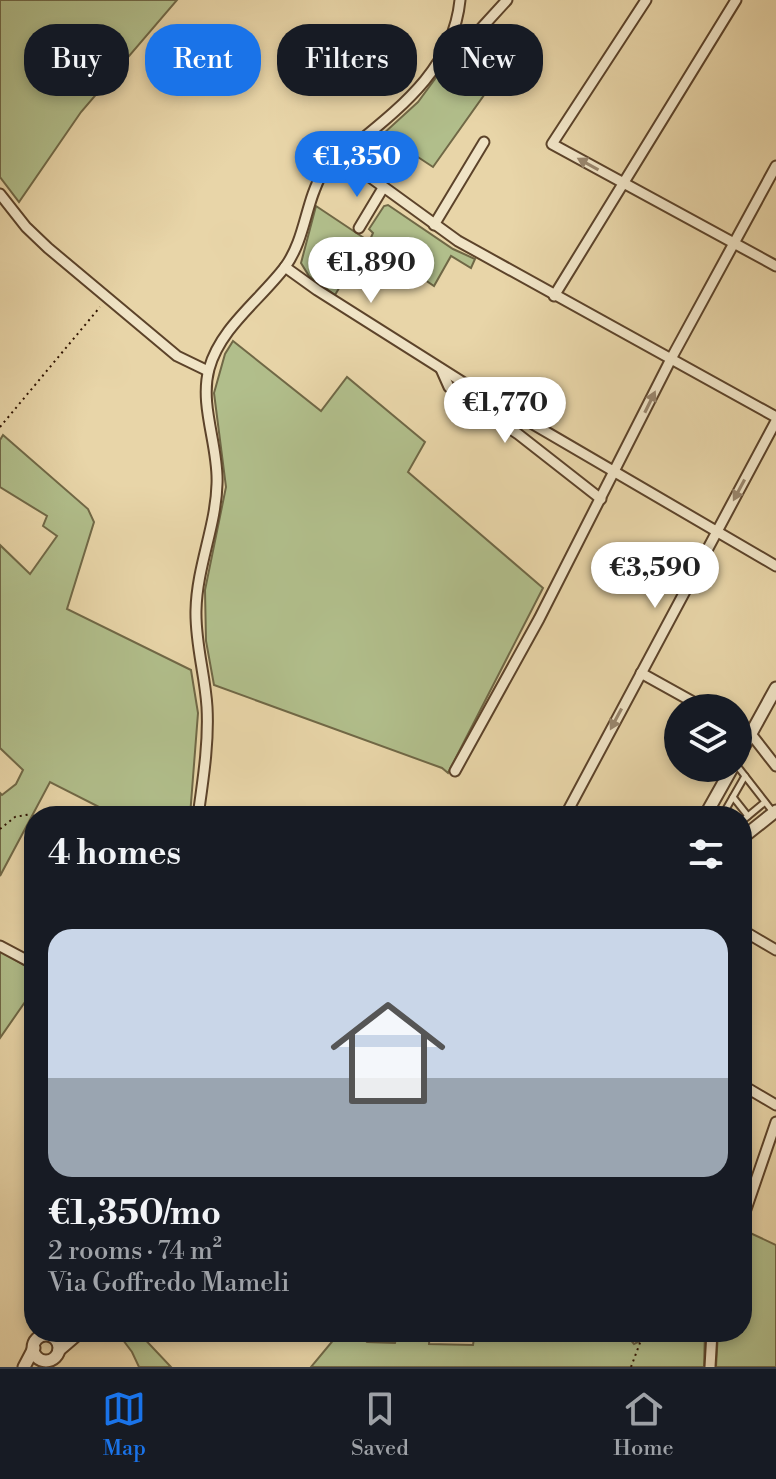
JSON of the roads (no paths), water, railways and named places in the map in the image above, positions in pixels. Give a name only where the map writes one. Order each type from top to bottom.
[{"type":"street","points":[[456,24],[460,0]]},
{"type":"street","points":[[485,24],[507,0]]},
{"type":"street","points":[[646,0],[552,144],[776,266]]},
{"type":"street","points":[[554,296],[736,0]]},
{"type":"street","points":[[199,806],[207,706],[196,613],[200,564],[218,483],[208,399],[208,371],[226,336],[285,267],[305,227],[315,185],[323,172],[425,81],[433,69]]},
{"type":"street","points":[[434,225],[484,142]]},
{"type":"street","points":[[341,156],[458,241],[554,296],[672,357],[776,419],[570,806]]},
{"type":"street","points":[[455,771],[776,166]]},
{"type":"street","points":[[359,228],[383,188]]},
{"type":"street","points":[[0,194],[26,227],[48,248],[177,356],[208,371]]},
{"type":"street","points":[[285,267],[483,395],[776,566]]},
{"type":"street","points":[[441,369],[449,387],[518,434],[601,499]]},
{"type":"street","points":[[475,406],[483,395]]},
{"type":"street","points":[[641,673],[679,694]]},
{"type":"street","points":[[752,732],[776,688]]},
{"type":"street","points":[[752,735],[776,766]]},
{"type":"street","points":[[711,806],[724,782]]},
{"type":"street","points":[[752,830],[775,812]]},
{"type":"street","points":[[752,937],[776,950]]},
{"type":"street","points":[[0,946],[24,959]]},
{"type":"street","points":[[752,1091],[776,1105]]},
{"type":"street","points":[[752,1180],[776,1122]]},
{"type":"street","points":[[24,1367],[44,1342]]},
{"type":"street","points":[[45,1342],[36,1356],[44,1364],[55,1358],[47,1342]]},
{"type":"street","points":[[710,1367],[711,1342]]},
{"type":"lane","points":[[728,806],[742,782]]},
{"type":"lane","points":[[750,782],[775,812]]},
{"type":"lane","points":[[733,797],[740,806]]},
{"type":"lane","points":[[752,813],[765,802]]}]
